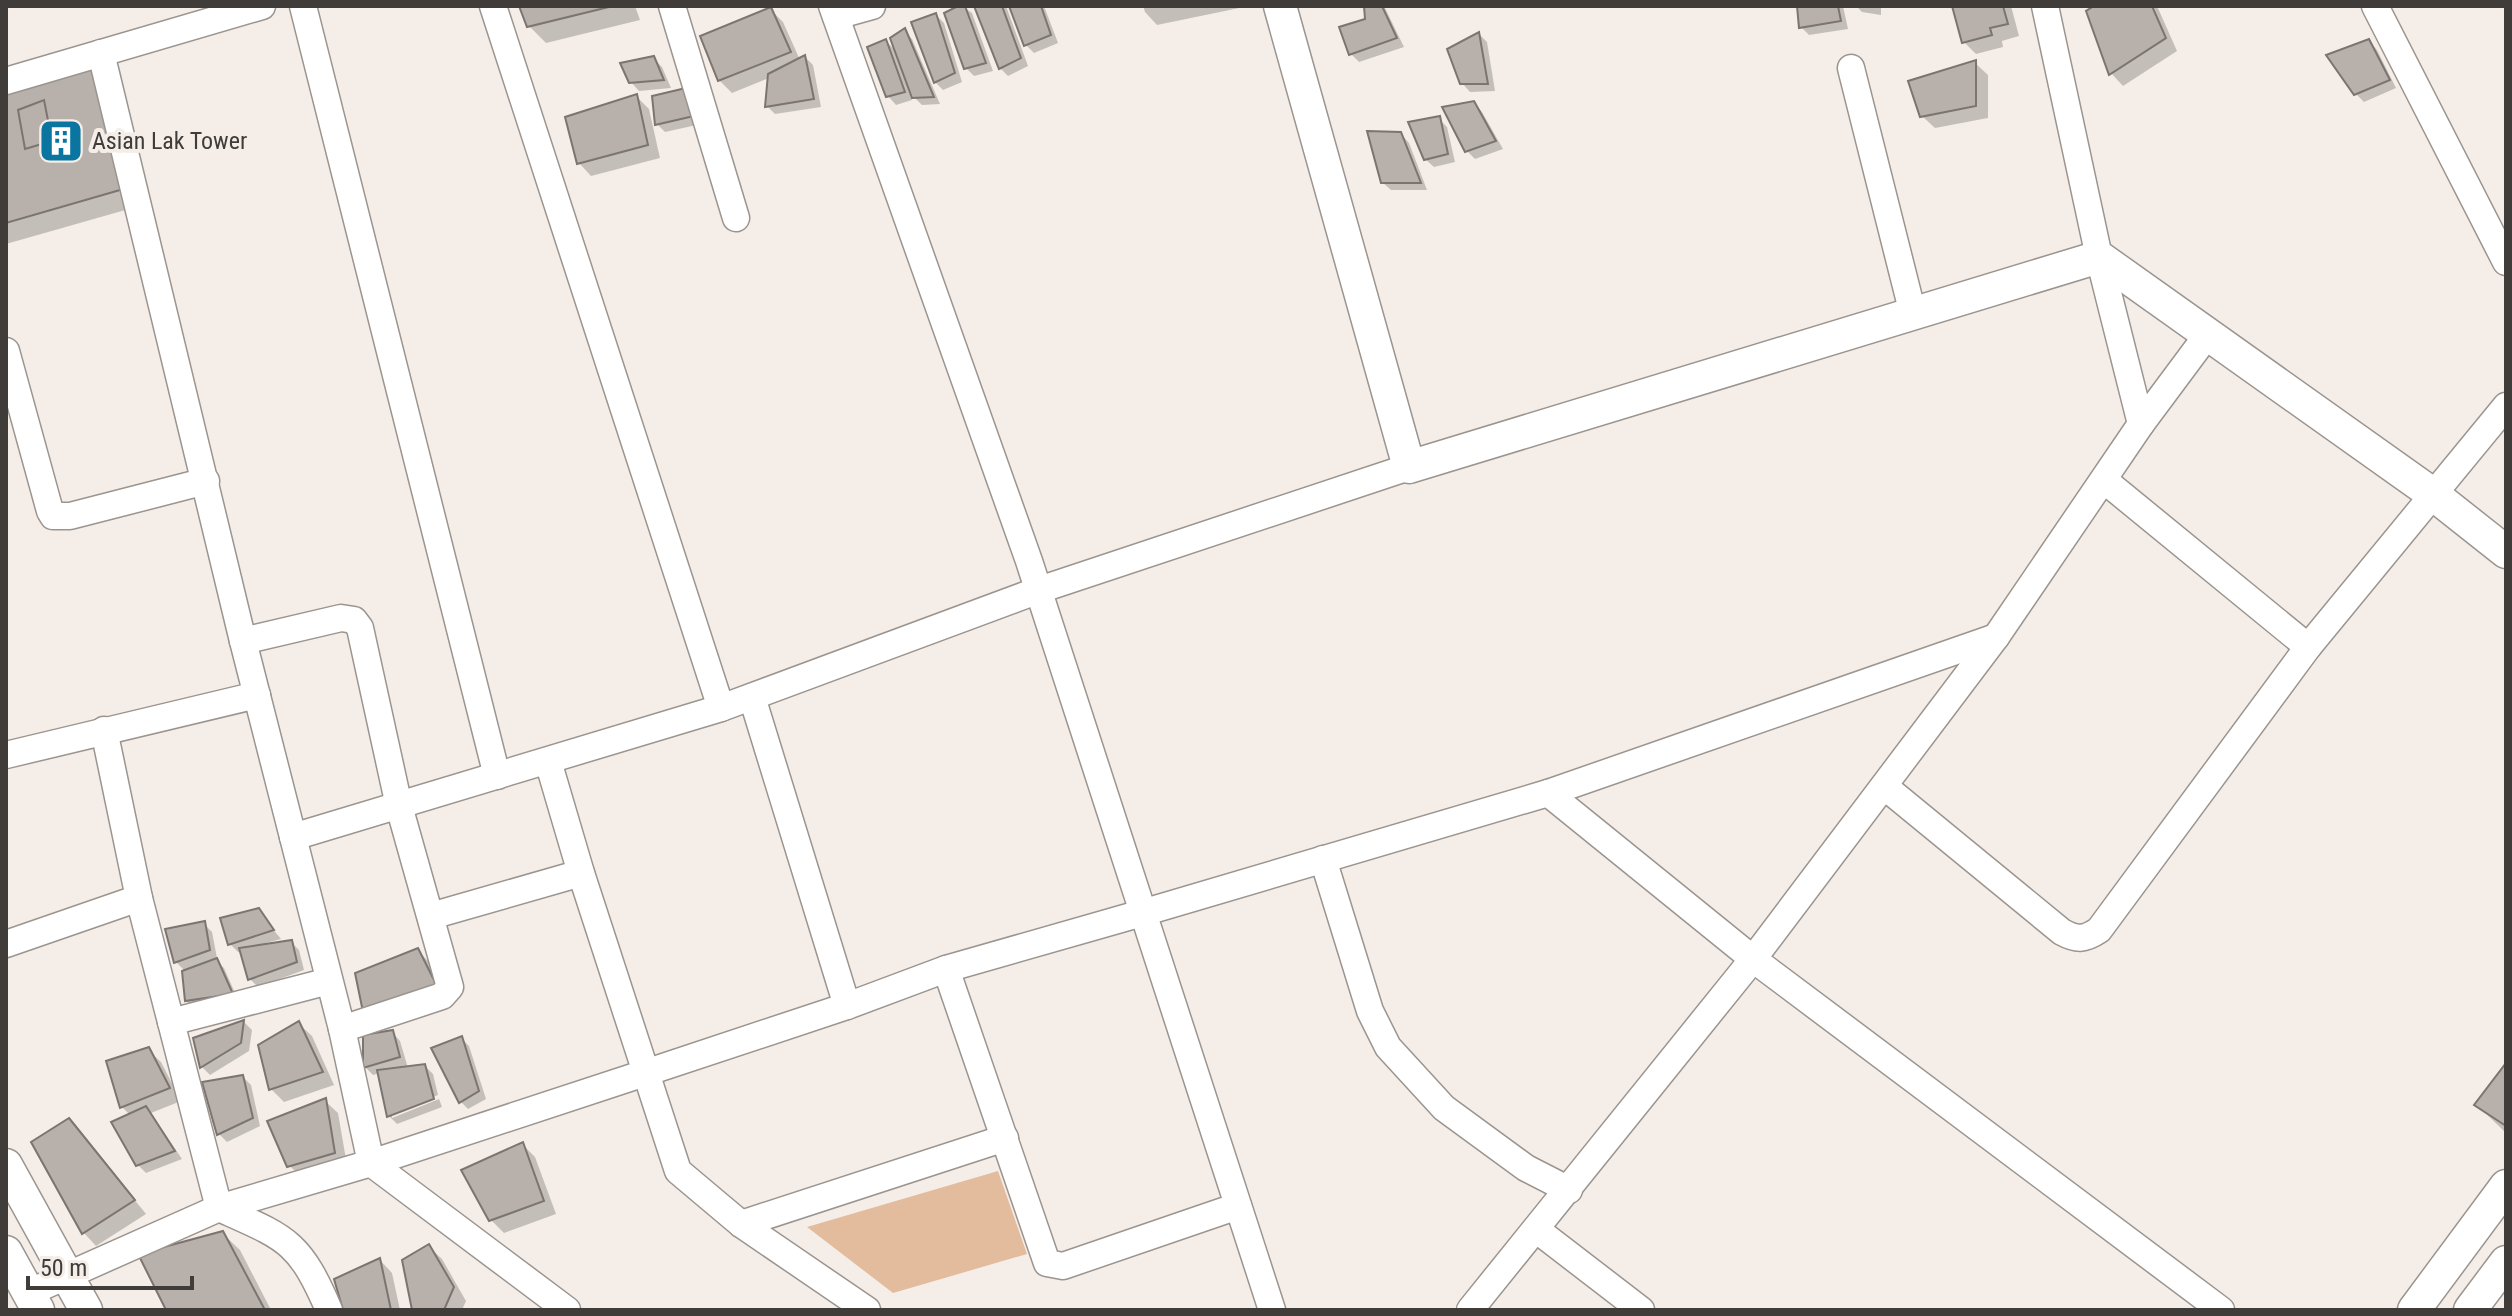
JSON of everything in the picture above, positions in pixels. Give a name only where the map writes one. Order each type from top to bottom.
[{"type":"street","points":[[6,81],[262,6]]},
{"type":"street","points":[[303,6],[497,776]]},
{"type":"street","points":[[493,6],[721,708]]},
{"type":"street","points":[[672,6],[736,218]]},
{"type":"street","points":[[872,6],[834,11],[1039,590],[1272,1310]]},
{"type":"street","points":[[1280,6],[1409,467]]},
{"type":"street","points":[[2045,6],[2099,257],[2141,424]]},
{"type":"street","points":[[2375,6],[2506,262]]},
{"type":"street","points":[[101,53],[243,641],[342,1029],[371,1163],[567,1310]]},
{"type":"street","points":[[1851,68],[1913,314]]},
{"type":"street","points":[[293,837],[721,708],[1039,590],[1409,467],[2099,257]]},
{"type":"street","points":[[2099,257],[2434,495],[2506,552]]},
{"type":"street","points":[[1470,1310],[1753,959],[1884,786],[1996,637],[2141,424],[2208,334]]},
{"type":"street","points":[[6,351],[53,516],[70,516],[206,481]]},
{"type":"street","points":[[1884,786],[2062,932],[2076,940],[2089,937],[2099,930],[2308,647],[2506,406]]},
{"type":"street","points":[[2104,480],[2308,647]]},
{"type":"street","points":[[243,641],[341,618],[354,620],[360,628],[399,806],[449,981],[448,993],[342,1029]]},
{"type":"street","points":[[6,1252],[33,1301],[67,1275],[219,1208],[371,1163],[648,1072],[847,1006],[946,969],[1548,793],[1996,637]]},
{"type":"street","points":[[6,755],[257,695]]},
{"type":"street","points":[[752,697],[847,1006]]},
{"type":"street","points":[[104,730],[139,898],[219,1208]]},
{"type":"street","points":[[548,761],[678,1171],[741,1224],[867,1310]]},
{"type":"street","points":[[1548,793],[1753,959],[2221,1310]]},
{"type":"street","points":[[1323,859],[1370,1011],[1388,1047],[1444,1108],[1526,1168],[1569,1190]]},
{"type":"street","points":[[431,916],[581,873]]},
{"type":"street","points":[[6,944],[139,898]]},
{"type":"street","points":[[946,969],[1047,1263],[1054,1267],[1063,1266],[1238,1206]]},
{"type":"street","points":[[171,1022],[329,981]]},
{"type":"street","points":[[741,1224],[1005,1138]]},
{"type":"street","points":[[6,1165],[86,1310]]},
{"type":"street","points":[[2414,1310],[2506,1186]]},
{"type":"street","points":[[219,1208],[280,1236],[302,1256],[329,1310]]},
{"type":"street","points":[[1537,1230],[1641,1310]]},
{"type":"street","points":[[2470,1310],[2506,1262]]},
{"type":"shaded area","points":[[998,1171],[1027,1254],[893,1293],[807,1227]]},
{"type":"building","points":[[519,6],[613,6],[527,27]]},
{"type":"building","points":[[965,6],[986,63],[964,69],[944,13]]},
{"type":"building","points":[[974,6],[1002,6],[1021,58],[999,69]]},
{"type":"building","points":[[1009,6],[1041,6],[1051,35],[1024,46]]},
{"type":"building","points":[[1364,6],[1382,6],[1397,38],[1349,55],[1339,27],[1365,19]]},
{"type":"building","points":[[1797,6],[1838,6],[1841,21],[1799,28]]},
{"type":"building","points":[[1952,6],[2003,6],[2008,24],[1990,28],[1992,35],[1962,43]]},
{"type":"building","points":[[2094,6],[2152,6],[2166,38],[2109,75],[2086,11]]},
{"type":"building","points":[[771,7],[791,52],[718,81],[700,36]]},
{"type":"building","points":[[936,13],[955,73],[934,83],[911,22]]},
{"type":"building","points":[[905,28],[934,97],[912,98],[890,38]]},
{"type":"building","points":[[1479,32],[1488,84],[1460,84],[1447,49]]},
{"type":"building","points":[[886,39],[905,92],[886,97],[867,47]]},
{"type":"building","points":[[2369,39],[2390,80],[2354,95],[2326,55]]},
{"type":"building","points":[[805,55],[814,99],[765,107],[768,74]]},
{"type":"building","points":[[654,56],[664,80],[629,83],[620,63]]},
{"type":"building","points":[[1976,60],[1976,106],[1920,117],[1908,81]]},
{"type":"building","name":"Asian Lak Tower","points":[[97,65],[127,188],[6,223],[6,94]]},
{"type":"building","points":[[686,88],[694,116],[655,125],[652,96]]},
{"type":"building","points":[[637,94],[648,145],[577,164],[565,117]]},
{"type":"building","points":[[44,100],[52,141],[25,149],[18,110]]},
{"type":"building","points":[[1474,101],[1496,141],[1465,152],[1442,107]]},
{"type":"building","points":[[1440,116],[1448,154],[1424,160],[1408,122]]},
{"type":"building","points":[[1367,131],[1401,132],[1421,183],[1381,183]]},
{"type":"building","points":[[259,908],[274,930],[228,945],[220,918]]},
{"type":"building","points":[[205,921],[210,950],[174,963],[165,929]]},
{"type":"building","points":[[292,940],[297,962],[248,980],[239,948]]},
{"type":"building","points":[[418,948],[437,986],[363,1012],[355,973]]},
{"type":"building","points":[[217,958],[233,994],[185,1001],[182,971]]},
{"type":"building","points":[[244,1020],[241,1043],[200,1068],[193,1038]]},
{"type":"building","points":[[299,1021],[323,1072],[269,1090],[258,1045]]},
{"type":"building","points":[[393,1030],[400,1057],[363,1068],[363,1035]]},
{"type":"building","points":[[462,1036],[479,1091],[459,1103],[431,1048]]},
{"type":"building","points":[[149,1047],[170,1088],[120,1108],[106,1061]]},
{"type":"building","points":[[2506,1063],[2506,1126],[2474,1105]]},
{"type":"building","points":[[425,1064],[434,1099],[387,1117],[377,1070]]},
{"type":"building","points":[[243,1075],[253,1118],[217,1135],[202,1082]]},
{"type":"building","points":[[326,1098],[335,1153],[287,1167],[267,1121]]},
{"type":"building","points":[[146,1106],[175,1151],[136,1166],[111,1122]]},
{"type":"building","points":[[69,1118],[135,1200],[82,1234],[31,1142]]},
{"type":"building","points":[[523,1142],[544,1201],[489,1221],[461,1170]]},
{"type":"building","points":[[223,1231],[265,1310],[166,1310],[138,1254]]},
{"type":"building","points":[[429,1244],[454,1287],[444,1310],[412,1310],[402,1260]]},
{"type":"building","points":[[380,1258],[391,1310],[343,1310],[334,1279]]},
{"type":"place","name":"Asian Lak Tower","points":[[61,141]]}]
